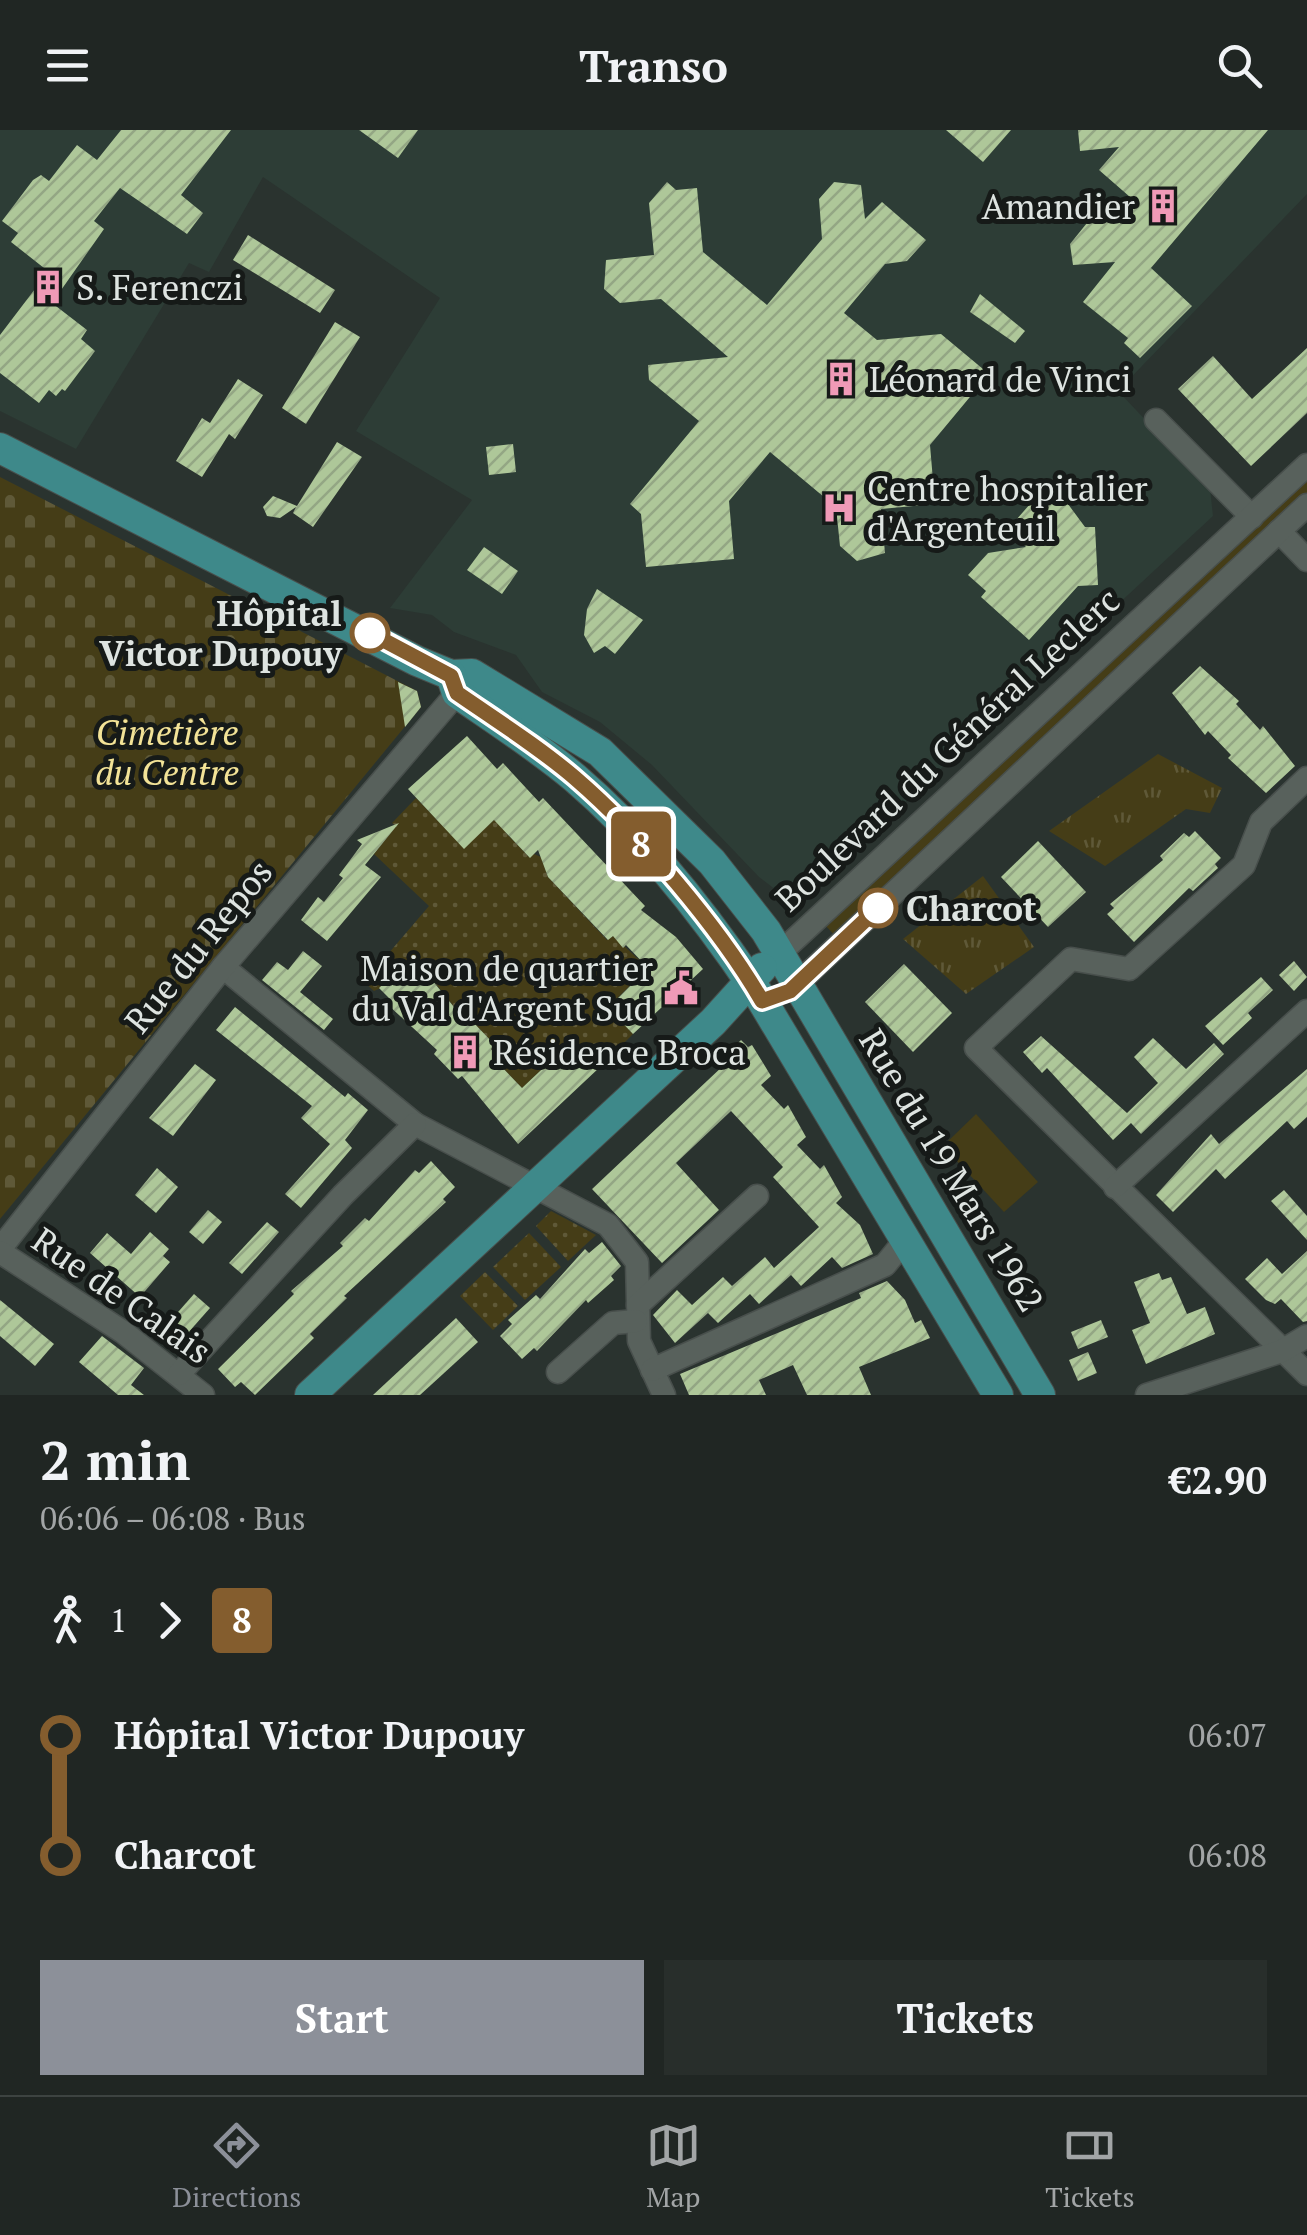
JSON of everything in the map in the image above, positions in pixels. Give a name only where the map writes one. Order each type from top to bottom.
[{"type":"main road","points":[[0,448],[454,684],[573,776],[634,836],[756,991],[998,1395]]},
{"type":"main road","name":"Rue du 19 Mars 1962","points":[[454,684],[472,674],[600,752],[712,862],[780,953],[1040,1395]]},
{"type":"main road","points":[[573,776],[600,752]]},
{"type":"main road","name":"Boulevard du Général Leclerc","points":[[310,1395],[728,1008],[756,991],[780,953]]},
{"type":"main road","name":"Boulevard du Général Leclerc","points":[[756,991],[779,997],[798,983]]},
{"type":"street","points":[[1156,420],[1252,517]]},
{"type":"street","name":"Boulevard du Général Leclerc","points":[[780,953],[1307,465]]},
{"type":"street","name":"Boulevard du Général Leclerc","points":[[798,983],[1307,506]]},
{"type":"street","points":[[1279,531],[1307,560]]},
{"type":"street","name":"Rue du Repos","points":[[0,1250],[223,967],[454,684]]},
{"type":"street","points":[[1307,778],[1261,822],[1244,865],[1129,969],[1071,959],[976,1048],[1307,1374]]},
{"type":"street","points":[[223,967],[415,1124],[608,1225],[637,1262],[639,1341],[664,1395]]},
{"type":"street","points":[[1114,1187],[1307,1011]]},
{"type":"street","points":[[179,1374],[343,1195],[415,1124]]},
{"type":"street","points":[[558,1372],[613,1323],[637,1313],[756,1196]]},
{"type":"street","points":[[652,1370],[884,1265],[906,1239]]},
{"type":"street","name":"Rue de Calais","points":[[0,1250],[179,1374],[203,1395]]},
{"type":"street","points":[[1148,1395],[1282,1351],[1307,1336]]},
{"type":"shaded area","name":"Centre hospitalier d'Argenteuil","points":[[0,130],[1307,130],[1307,194],[1118,391],[1210,488],[1213,516],[820,881],[787,891],[776,890],[759,877],[652,765],[600,722],[542,692],[516,655],[454,632],[432,615],[390,608],[472,500],[356,431],[440,298],[263,177],[209,272],[189,263],[76,449],[0,411]]},
{"type":"green space","points":[[1307,474],[1307,497],[836,937],[825,925]]},
{"type":"green space","name":"Cimetière du Centre","points":[[0,477],[417,691],[421,707],[0,1219]]},
{"type":"green space","points":[[1158,754],[1222,788],[1210,813],[1186,809],[1105,866],[1049,831]]},
{"type":"green space","points":[[416,798],[464,848],[498,816],[506,833],[529,857],[541,857],[548,877],[607,940],[613,936],[648,968],[608,1007],[633,1034],[600,1067],[574,1039],[522,1088],[499,1064],[502,1061],[491,1049],[495,1045],[471,1020],[467,1023],[424,969],[374,991],[364,982],[429,906],[374,854],[396,826],[392,823]]},
{"type":"green space","points":[[983,876],[1034,947],[966,994],[903,939]]},
{"type":"green space","points":[[976,1114],[1038,1182],[1004,1212],[943,1146]]},
{"type":"green space","points":[[551,1211],[596,1235],[568,1261],[536,1226]]},
{"type":"green space","points":[[529,1233],[561,1267],[525,1300],[493,1267]]},
{"type":"green space","points":[[485,1272],[518,1306],[493,1330],[460,1296]]},
{"type":"building","points":[[121,130],[231,130],[181,195],[203,213],[187,234],[120,188],[94,221],[104,229],[52,303],[87,330],[81,339],[95,351],[65,391],[62,389],[56,396],[49,390],[39,403],[0,373],[0,335],[38,285],[34,282],[44,268],[11,242],[18,233],[2,221],[33,180],[41,175],[49,181],[77,145],[97,160]]},
{"type":"building","points":[[359,130],[418,130],[398,158]]},
{"type":"building","points":[[946,130],[1011,130],[983,162]]},
{"type":"building","name":"Amandier","points":[[1078,130],[1268,130],[1151,268],[1192,306],[1140,358],[1124,343],[1128,338],[1083,302],[1115,262],[1073,265],[1070,244],[1091,218],[1115,215],[1130,197],[1099,170],[1119,147],[1080,151]]},
{"type":"building","name":"Léonard de Vinci","points":[[667,182],[676,190],[697,188],[703,252],[767,305],[822,239],[819,199],[834,182],[861,185],[865,219],[882,202],[926,240],[907,261],[885,264],[844,313],[877,340],[941,334],[989,374],[930,445],[935,504],[881,509],[885,553],[857,561],[840,546],[836,507],[770,452],[729,501],[734,559],[646,567],[641,514],[630,504],[699,421],[649,380],[648,365],[728,357],[661,299],[620,303],[604,289],[606,260],[654,255],[649,203]]},
{"type":"building","points":[[248,235],[335,290],[320,313],[233,260]]},
{"type":"building","points":[[980,294],[1025,331],[1015,343],[970,312]]},
{"type":"building","points":[[335,322],[360,337],[306,424],[282,408]]},
{"type":"building","points":[[1307,348],[1307,413],[1251,466],[1178,389],[1213,356],[1252,399]]},
{"type":"building","points":[[238,379],[263,395],[235,439],[229,434],[202,477],[176,461],[202,418],[210,423]]},
{"type":"building","points":[[337,442],[362,457],[313,527],[293,513],[296,507],[280,518],[267,516],[263,507],[273,496],[297,506]]},
{"type":"building","points":[[513,444],[516,472],[489,475],[486,447]]},
{"type":"building","points":[[1061,481],[1065,500],[1085,527],[1095,527],[1098,585],[1078,586],[1029,640],[981,597],[986,591],[968,575],[988,553],[1026,547],[1007,530],[1047,485]]},
{"type":"building","points":[[484,547],[518,571],[502,594],[467,570]]},
{"type":"building","points":[[597,589],[643,620],[615,654],[605,646],[594,653],[584,635],[587,609]]},
{"type":"building","points":[[1200,666],[1239,701],[1236,704],[1260,730],[1263,726],[1295,766],[1266,793],[1228,758],[1231,755],[1208,731],[1205,735],[1172,693]]},
{"type":"building","points":[[398,682],[417,691],[421,707],[405,727]]},
{"type":"building","points":[[467,736],[497,769],[503,763],[539,802],[543,798],[645,906],[641,910],[676,937],[703,969],[633,1034],[608,1008],[648,968],[626,945],[623,948],[613,936],[608,940],[548,877],[538,850],[530,858],[494,820],[464,849],[408,789]]},
{"type":"building","points":[[399,823],[365,865],[381,877],[327,941],[301,920],[318,897],[324,902],[343,878],[339,875],[362,844],[357,840]]},
{"type":"building","points":[[1195,831],[1221,858],[1215,864],[1218,868],[1193,891],[1189,888],[1134,942],[1107,914],[1114,908],[1110,904],[1163,860],[1160,856],[1184,833],[1189,837]]},
{"type":"building","points":[[1038,841],[1086,892],[1048,927],[1001,877]]},
{"type":"building","points":[[303,951],[322,966],[300,992],[333,1019],[324,1030],[262,980],[277,962],[288,970]]},
{"type":"building","name":"Résidence Broca","points":[[408,960],[420,972],[423,969],[467,1023],[471,1020],[495,1045],[491,1049],[502,1061],[499,1064],[522,1088],[574,1039],[600,1067],[518,1144],[462,1076],[458,1079],[434,1054],[437,1050],[387,1004],[391,1000],[379,988]]},
{"type":"building","points":[[1294,961],[1307,977],[1294,991],[1279,975]]},
{"type":"building","points":[[904,964],[952,1013],[913,1052],[865,1002]]},
{"type":"building","points":[[1261,977],[1273,990],[1248,1013],[1252,1018],[1223,1045],[1205,1026]]},
{"type":"building","points":[[235,1007],[345,1097],[348,1093],[368,1110],[345,1140],[352,1148],[301,1208],[285,1194],[330,1144],[301,1118],[312,1106],[216,1030]]},
{"type":"building","points":[[1041,1036],[1127,1113],[1158,1083],[1134,1057],[1153,1038],[1186,1069],[1214,1043],[1224,1054],[1141,1134],[1131,1123],[1113,1140],[1047,1068],[1042,1073],[1023,1052]]},
{"type":"building","points":[[741,1040],[748,1047],[752,1045],[771,1076],[761,1085],[784,1109],[788,1105],[806,1137],[797,1145],[820,1169],[824,1165],[842,1197],[836,1203],[860,1225],[873,1254],[842,1268],[832,1257],[801,1286],[791,1275],[759,1304],[750,1294],[718,1323],[708,1313],[675,1343],[653,1315],[677,1290],[692,1305],[723,1277],[732,1286],[765,1257],[774,1268],[819,1227],[773,1177],[783,1167],[731,1111],[676,1163],[719,1210],[662,1263],[592,1189],[724,1065],[719,1061]]},
{"type":"building","points":[[195,1064],[216,1080],[173,1136],[149,1118]]},
{"type":"building","points":[[1307,1069],[1307,1117],[1294,1129],[1287,1121],[1225,1179],[1216,1169],[1173,1212],[1156,1195],[1211,1134],[1219,1144]]},
{"type":"building","points":[[431,1161],[455,1187],[443,1199],[446,1202],[344,1296],[347,1298],[310,1334],[314,1338],[255,1395],[241,1382],[235,1387],[218,1369],[294,1294],[291,1291],[343,1246],[340,1243],[365,1218],[369,1221],[415,1170],[419,1173]]},
{"type":"building","points":[[157,1168],[178,1187],[156,1213],[135,1195]]},
{"type":"building","points":[[1284,1190],[1307,1216],[1307,1240],[1271,1201]]},
{"type":"building","points":[[208,1210],[222,1222],[203,1244],[189,1232]]},
{"type":"building","points":[[267,1222],[279,1232],[242,1274],[229,1263]]},
{"type":"building","points":[[150,1232],[169,1249],[163,1256],[170,1262],[140,1297],[90,1253],[107,1233],[131,1254]]},
{"type":"building","points":[[602,1242],[621,1266],[611,1276],[614,1280],[588,1303],[586,1300],[537,1351],[534,1348],[522,1359],[500,1336],[512,1324],[508,1320],[536,1295],[540,1299],[585,1249],[589,1253]]},
{"type":"building","points":[[1307,1251],[1307,1321],[1303,1322],[1281,1299],[1275,1304],[1266,1300],[1245,1279],[1267,1258],[1282,1274]]},
{"type":"building","points":[[1159,1273],[1162,1280],[1171,1277],[1187,1314],[1205,1307],[1215,1334],[1146,1364],[1132,1330],[1150,1323],[1134,1282]]},
{"type":"building","points":[[887,1281],[905,1300],[915,1323],[921,1320],[930,1338],[859,1367],[871,1395],[807,1395],[793,1365],[759,1380],[766,1395],[689,1395],[680,1374],[861,1298],[859,1293]]},
{"type":"building","points":[[194,1294],[210,1308],[187,1334],[171,1320]]},
{"type":"building","points":[[0,1300],[54,1344],[35,1366],[0,1336]]},
{"type":"building","points":[[456,1318],[478,1342],[420,1395],[373,1395]]},
{"type":"building","points":[[1101,1320],[1108,1337],[1078,1349],[1071,1332]]},
{"type":"building","points":[[102,1336],[144,1368],[131,1385],[144,1395],[118,1395],[79,1362]]},
{"type":"building","points":[[1088,1352],[1097,1373],[1078,1381],[1069,1360]]},
{"type":"bus line","name":"8","points":[[370,633],[451,676],[457,693],[573,776],[634,836],[714,931],[762,1001],[790,991],[878,908]]},
{"type":"place","name":"Amandier","points":[[1163,206]]},
{"type":"place","name":"S. Ferenczi","points":[[48,287]]},
{"type":"place","name":"Léonard de Vinci","points":[[841,379]]},
{"type":"place","name":"Centre hospitalier d'Argenteuil","points":[[839,508]]},
{"type":"place","name":"Hôpital Victor Dupouy","points":[[370,633]]},
{"type":"place","name":"Charcot","points":[[878,908]]},
{"type":"place","name":"Maison de quartier du Val d'Argent Sud","points":[[681,988]]},
{"type":"place","name":"Résidence Broca","points":[[465,1052]]}]
